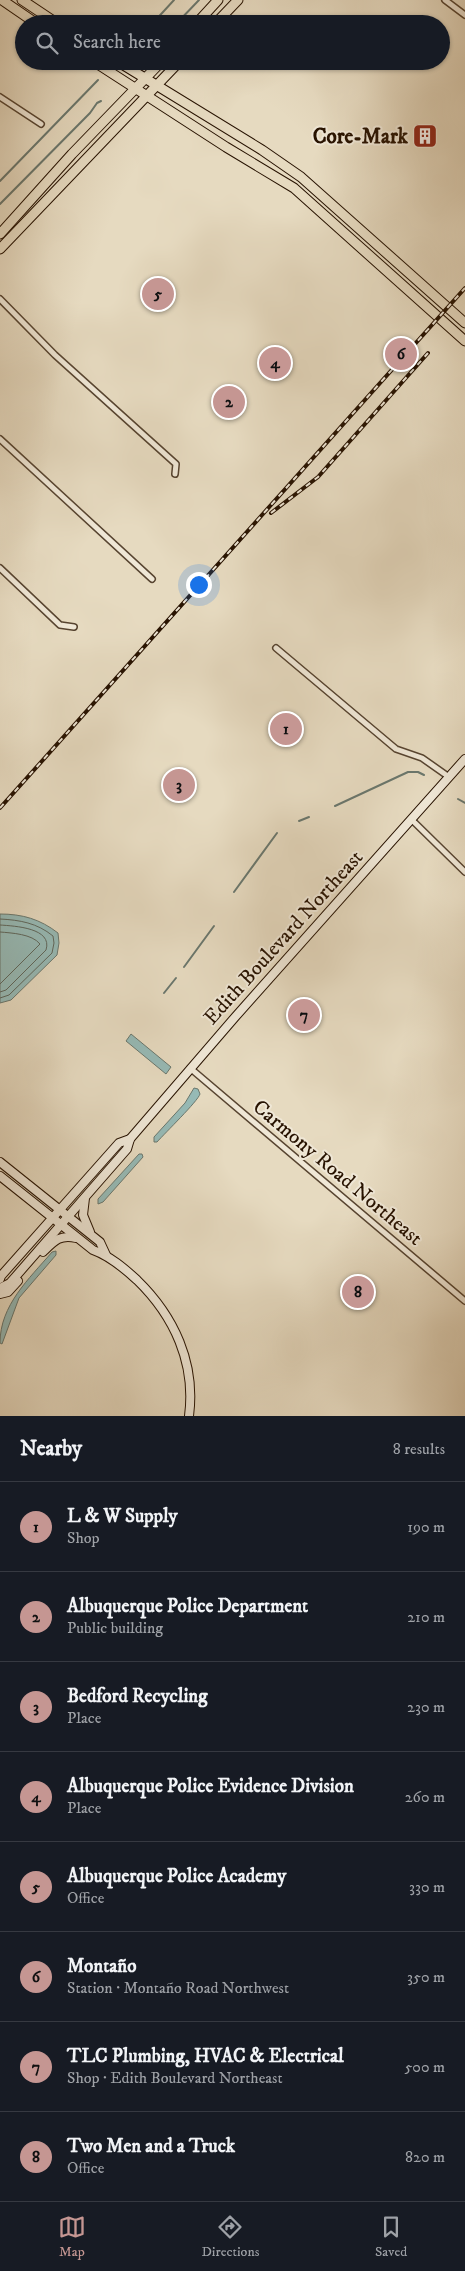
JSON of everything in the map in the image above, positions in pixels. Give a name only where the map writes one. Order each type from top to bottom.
[{"type":"main road","points":[[2,0],[24,15]]},
{"type":"main road","points":[[22,0],[44,15]]},
{"type":"main road","points":[[204,15],[218,0]]},
{"type":"main road","points":[[224,15],[238,0]]},
{"type":"main road","points":[[106,70],[294,188],[465,341]]},
{"type":"main road","points":[[132,70],[296,174],[465,323]]},
{"type":"main road","points":[[0,234],[72,154],[154,70]]},
{"type":"main road","points":[[0,249],[172,70]]},
{"type":"street","points":[[445,0],[465,15]]},
{"type":"street","points":[[0,97],[41,124]]},
{"type":"street","points":[[0,299],[55,355],[176,464],[175,474]]},
{"type":"street","points":[[0,440],[152,579]]},
{"type":"street","points":[[0,568],[60,625],[74,627]]},
{"type":"street","points":[[276,648],[396,749],[422,758],[449,777]]},
{"type":"street","name":"Edith Boulevard Northeast","points":[[0,1288],[10,1283],[127,1149],[130,1140],[190,1068],[465,759]]},
{"type":"street","points":[[411,819],[465,872]]},
{"type":"street","name":"Carmony Road Northeast","points":[[190,1068],[465,1301]]},
{"type":"street","name":"Edith Boulevard Northeast","points":[[0,1279],[59,1209],[119,1143],[130,1140]]},
{"type":"street","points":[[0,1162],[91,1234],[100,1242],[106,1255]]},
{"type":"street","points":[[0,1176],[93,1250],[106,1255],[149,1292],[166,1313],[178,1335],[190,1381],[190,1416]]},
{"type":"street","points":[[85,1197],[83,1215],[91,1234]]},
{"type":"street","points":[[0,1294],[8,1292],[58,1238],[68,1236],[79,1239]]},
{"type":"water","points":[[0,914],[23,916],[38,921],[58,933],[59,943],[57,955],[11,1000],[0,1003]]},
{"type":"water","points":[[131,1034],[171,1067],[166,1074],[126,1041]]},
{"type":"water","points":[[194,1088],[198,1089],[200,1094],[198,1098],[157,1142],[154,1142],[154,1137],[185,1103]]},
{"type":"water","points":[[139,1154],[142,1154],[143,1157],[103,1202],[98,1204],[98,1199]]},
{"type":"water","points":[[56,1251],[56,1255],[19,1298],[2,1344],[0,1343],[1,1329],[5,1317],[17,1293],[52,1252]]},
{"type":"waterway","points":[[160,15],[174,0]]},
{"type":"waterway","points":[[185,15],[199,0]]},
{"type":"waterway","points":[[0,181],[98,80]]},
{"type":"waterway","points":[[0,204],[101,101]]},
{"type":"waterway","points":[[335,806],[408,772],[418,772],[424,775]]},
{"type":"waterway","points":[[458,799],[465,803]]},
{"type":"waterway","points":[[299,821],[309,817]]},
{"type":"waterway","points":[[234,892],[277,833]]},
{"type":"waterway","points":[[184,967],[214,926]]},
{"type":"waterway","points":[[164,993],[176,978]]},
{"type":"railway","points":[[0,808],[465,288]]},
{"type":"railway","points":[[271,513],[318,477],[428,353]]},
{"type":"place","name":"Core-Mark","points":[[425,136]]},
{"type":"place","name":"Albuquerque Police Academy","points":[[158,294]]},
{"type":"place","name":"Montaño","points":[[401,354]]},
{"type":"place","name":"Albuquerque Police Evidence Division","points":[[275,363]]},
{"type":"place","name":"Albuquerque Police Department","points":[[229,402]]},
{"type":"place","name":"L & W Supply","points":[[286,729]]},
{"type":"place","name":"Bedford Recycling","points":[[179,785]]},
{"type":"place","name":"TLC Plumbing, HVAC & Electrical","points":[[304,1015]]},
{"type":"place","name":"Two Men and a Truck","points":[[358,1292]]}]
